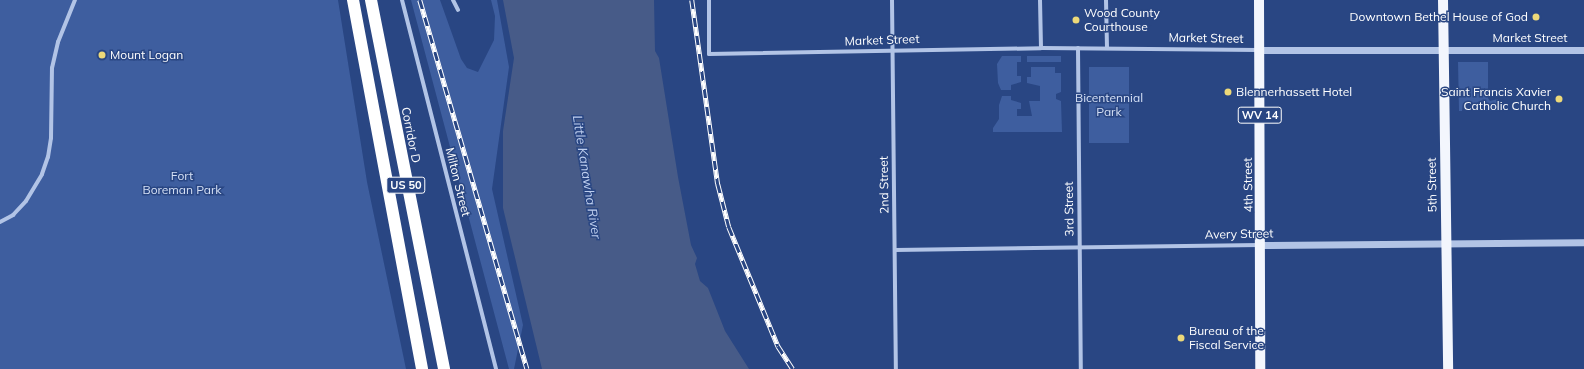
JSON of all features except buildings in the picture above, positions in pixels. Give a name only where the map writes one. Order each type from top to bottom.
[{"type":"highway","name":"US 50","points":[[353,0],[422,369]]},
{"type":"highway","name":"Corridor D","points":[[371,0],[444,369]]},
{"type":"main road","name":"4th Street","points":[[1259,0],[1261,245],[1260,369]]},
{"type":"main road","name":"5th Street","points":[[1443,0],[1448,369]]},
{"type":"street","points":[[0,222],[13,215],[26,201],[42,174],[48,157],[51,138],[52,68],[58,42],[75,0]]},
{"type":"street","name":"Milton Street","points":[[402,0],[496,369]]},
{"type":"street","points":[[453,0],[458,10]]},
{"type":"street","name":"Market Street","points":[[709,0],[709,54],[1041,48],[1584,50]]},
{"type":"street","name":"2nd Street","points":[[892,0],[896,369]]},
{"type":"street","points":[[1040,0],[1041,48]]},
{"type":"street","points":[[1106,0],[1107,48]]},
{"type":"street","name":"3rd Street","points":[[1078,48],[1081,369]]},
{"type":"street","name":"Avery Street","points":[[895,250],[1584,242]]},
{"type":"green space","name":"Fort Boreman Park","points":[[0,0],[338,0],[367,182],[406,369],[0,369]]},
{"type":"green space","points":[[411,0],[440,0],[461,59],[467,68],[478,72],[494,40],[495,16],[491,0],[497,0],[509,67],[492,189],[523,325],[514,369],[509,369]]},
{"type":"green space","points":[[1002,56],[1021,56],[1021,62],[1017,62],[1017,76],[1021,76],[1021,82],[1011,85],[1011,90],[1001,90],[998,83],[997,64]]},
{"type":"green space","points":[[1027,56],[1061,56],[1061,62],[1027,62]]},
{"type":"green space","points":[[1458,62],[1488,62],[1488,98],[1490,101],[1498,99],[1498,111],[1485,111],[1484,103],[1463,103],[1462,111],[1459,111]]},
{"type":"green space","points":[[1031,67],[1055,67],[1055,73],[1061,73],[1061,92],[1056,94],[1056,99],[1061,101],[1062,132],[993,132],[993,128],[999,119],[999,105],[1002,96],[1011,96],[1011,100],[1021,103],[1021,109],[1017,109],[1017,116],[1032,116],[1029,101],[1040,101],[1040,86],[1027,83],[1027,77],[1031,77]]},
{"type":"green space","name":"Bicentennial Park","points":[[1089,67],[1129,67],[1129,143],[1089,143]]},
{"type":"water","name":"Little Kanawha River","points":[[503,0],[654,0],[655,51],[659,58],[678,177],[691,245],[697,258],[695,264],[700,281],[708,288],[725,331],[749,369],[542,369],[503,208],[503,131],[514,58]]},
{"type":"railway","points":[[420,0],[527,369]]},
{"type":"railway","points":[[692,0],[718,184],[729,227],[778,346],[793,369]]},
{"type":"place","name":"Downtown Bethel House of God","points":[[1536,17]]},
{"type":"place","name":"Wood County Courthouse","points":[[1076,20]]},
{"type":"place","name":"Mount Logan","points":[[102,55]]},
{"type":"place","name":"Blennerhassett Hotel","points":[[1228,92]]},
{"type":"place","name":"Saint Francis Xavier Catholic Church","points":[[1559,99]]},
{"type":"place","name":"Bureau of the Fiscal Service","points":[[1181,338]]}]
